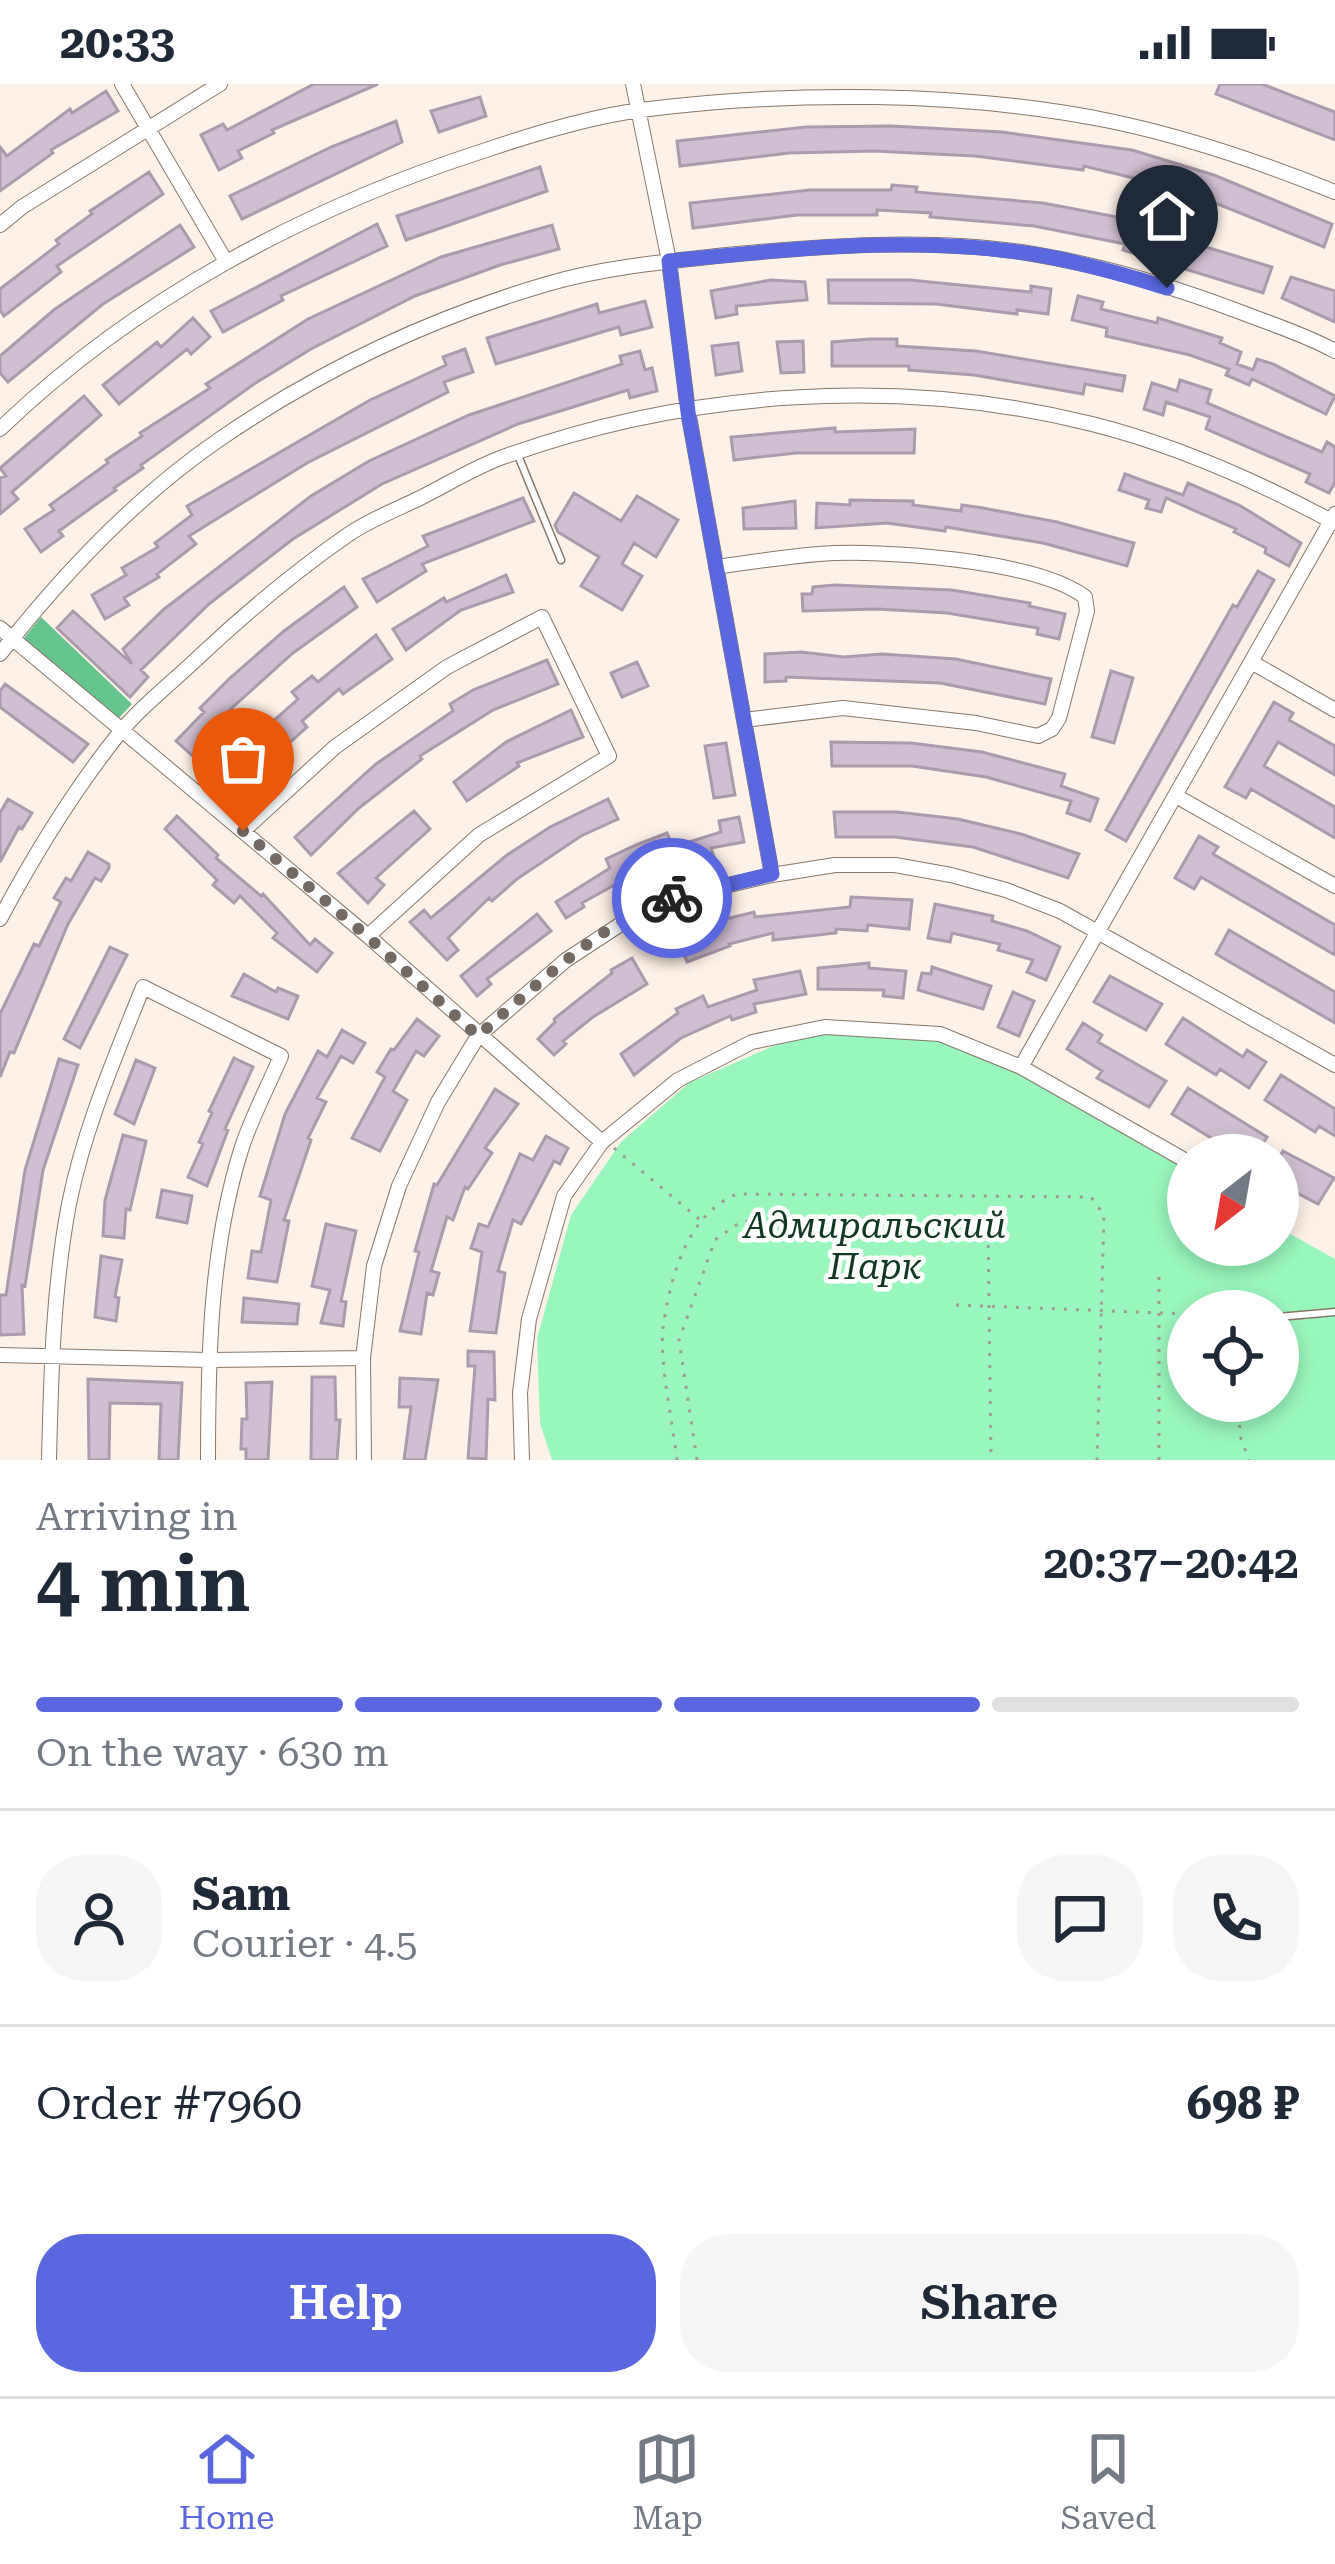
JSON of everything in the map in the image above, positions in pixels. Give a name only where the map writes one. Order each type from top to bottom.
[{"type":"street","points":[[122,84],[225,260]]},
{"type":"street","points":[[0,225],[220,84]]},
{"type":"street","points":[[633,84],[669,261],[688,412],[772,874]]},
{"type":"street","points":[[0,429],[39,391],[225,260],[406,176],[527,136],[637,110],[796,91],[974,103],[1110,122],[1263,163],[1335,193]]},
{"type":"street","points":[[0,654],[6,633],[147,495],[220,438],[357,358],[443,318],[550,283],[669,261],[780,250],[896,245],[1030,253],[1213,302],[1335,351]]},
{"type":"street","points":[[0,919],[72,796],[121,731],[246,613],[352,532],[517,453],[610,426],[769,399],[852,395],[1004,405],[1142,439],[1334,519],[1021,1067]]},
{"type":"street","points":[[716,567],[824,553],[902,556],[987,564],[1070,585],[1085,597],[1087,611],[1059,718],[1039,736],[976,723],[843,708],[744,720]]},
{"type":"street","points":[[243,831],[335,747],[447,668],[542,617],[609,756],[478,835],[368,937]]},
{"type":"street","points":[[6,633],[368,937],[602,1142]]},
{"type":"street","points":[[1253,664],[1335,710]]},
{"type":"street","points":[[1176,796],[1335,886]]},
{"type":"street","points":[[364,1460],[363,1358],[374,1266],[399,1186],[438,1102],[478,1036],[566,960],[653,903],[772,874],[835,865],[895,865],[1006,890],[1100,931],[1335,1066]]},
{"type":"street","points":[[49,1460],[51,1356],[69,1203],[100,1093],[143,986],[281,1056],[242,1147],[221,1231],[208,1360],[208,1460]]},
{"type":"street","points":[[522,1460],[520,1393],[529,1319],[564,1196],[602,1142],[678,1080],[752,1042],[825,1027],[940,1034],[1021,1067],[1167,1150]]},
{"type":"street","points":[[0,1355],[363,1358]]},
{"type":"lane","points":[[517,453],[560,560]]},
{"type":"lane","points":[[1299,1315],[1335,1312]]},
{"type":"path","points":[[602,1142],[700,1220]]},
{"type":"path","points":[[677,1460],[663,1331],[684,1248],[718,1201],[737,1193],[1080,1194],[1099,1203],[1104,1215],[1097,1460]]},
{"type":"path","points":[[697,1460],[679,1340],[715,1240],[739,1223],[759,1219],[982,1220],[990,1229],[991,1460]]},
{"type":"path","points":[[1159,1460],[1160,1273]]},
{"type":"path","points":[[956,1305],[1167,1313]]},
{"type":"path","points":[[1240,1422],[1249,1460]]},
{"type":"green space","points":[[41,617],[132,704],[119,718],[24,638]]},
{"type":"green space","name":"Адмиральский Парк","points":[[835,1031],[918,1035],[998,1062],[1127,1132],[1167,1158],[1167,1266],[1299,1266],[1299,1239],[1335,1259],[1335,1460],[552,1460],[540,1423],[537,1339],[571,1215],[621,1142],[689,1083],[773,1046]]},
{"type":"building","points":[[314,84],[378,84],[272,130],[274,133],[238,151],[242,158],[219,170],[201,135],[223,124],[227,130]]},
{"type":"building","points":[[1220,84],[1262,84],[1335,112],[1335,140],[1216,94]]},
{"type":"building","points":[[106,91],[118,111],[51,150],[0,191],[0,147],[7,156],[70,109],[72,113]]},
{"type":"building","points":[[480,97],[486,116],[439,132],[431,111]]},
{"type":"building","points":[[396,121],[402,142],[242,219],[230,196]]},
{"type":"building","points":[[806,127],[1002,132],[1132,150],[1214,175],[1332,224],[1324,247],[1183,190],[1084,166],[1083,170],[975,156],[789,153],[680,166],[677,141]]},
{"type":"building","points":[[540,167],[547,191],[406,240],[397,216]]},
{"type":"building","points":[[149,172],[163,194],[57,266],[61,272],[4,316],[0,289],[59,244],[56,240],[90,211]]},
{"type":"building","points":[[892,185],[1117,217],[1272,267],[1263,293],[1123,250],[1125,244],[1034,226],[930,217],[931,213],[877,210],[877,215],[797,215],[693,228],[690,203],[810,190],[891,190]]},
{"type":"building","points":[[377,224],[387,246],[281,296],[283,300],[223,332],[211,311]]},
{"type":"building","points":[[180,225],[194,247],[103,304],[8,382],[0,373],[0,356],[55,309]]},
{"type":"building","points":[[552,225],[559,249],[415,296],[254,384],[141,465],[116,490],[59,531],[63,536],[41,552],[25,529],[54,510],[50,505],[140,433],[210,388],[206,384],[308,319],[441,257]]},
{"type":"building","points":[[1291,277],[1335,291],[1335,322],[1282,298]]},
{"type":"building","points":[[771,280],[805,282],[807,300],[736,306],[737,314],[716,318],[711,291]]},
{"type":"building","points":[[828,280],[910,280],[1031,292],[1031,286],[1051,289],[1048,314],[1017,310],[1017,314],[936,304],[829,303]]},
{"type":"building","points":[[1078,296],[1103,302],[1101,309],[1157,323],[1158,318],[1222,338],[1220,343],[1241,352],[1237,364],[1253,370],[1257,359],[1273,364],[1335,396],[1326,414],[1252,379],[1249,385],[1226,375],[1229,369],[1190,355],[1106,336],[1107,328],[1072,320]]},
{"type":"building","points":[[645,301],[652,327],[621,335],[619,327],[496,364],[487,338],[597,304],[599,313]]},
{"type":"building","points":[[193,318],[210,337],[191,354],[187,349],[119,404],[103,385],[157,342],[161,347]]},
{"type":"building","points":[[897,339],[897,346],[976,351],[1125,376],[1122,391],[1085,384],[1083,394],[974,375],[909,370],[909,366],[832,366],[832,342]]},
{"type":"building","points":[[803,341],[804,372],[781,373],[777,342]]},
{"type":"building","points":[[738,343],[742,371],[716,375],[712,346]]},
{"type":"building","points":[[465,349],[473,372],[444,382],[448,392],[307,463],[189,536],[196,544],[159,577],[124,598],[129,605],[105,619],[92,595],[126,575],[122,568],[158,547],[155,543],[192,515],[187,506],[370,400],[446,365],[443,357]]},
{"type":"building","points":[[640,351],[645,370],[652,368],[657,391],[630,398],[628,390],[518,424],[382,484],[293,539],[209,604],[141,670],[148,677],[130,697],[57,628],[73,611],[132,664],[123,649],[163,610],[311,496],[369,461],[469,415],[622,364],[620,356]]},
{"type":"building","points":[[1180,380],[1211,390],[1207,403],[1322,452],[1327,442],[1335,447],[1335,482],[1329,493],[1306,482],[1310,474],[1206,429],[1210,417],[1166,402],[1163,415],[1144,409],[1152,383],[1177,391]]},
{"type":"building","points":[[84,396],[101,415],[12,492],[18,499],[0,514],[0,478],[6,476],[0,468]]},
{"type":"building","points":[[835,428],[835,432],[915,429],[914,453],[796,453],[734,460],[731,437]]},
{"type":"building","points":[[1125,474],[1183,495],[1188,483],[1239,505],[1301,543],[1289,566],[1234,532],[1236,529],[1166,498],[1161,512],[1146,508],[1149,500],[1119,490]]},
{"type":"building","points":[[574,493],[621,521],[637,496],[678,520],[656,557],[634,543],[622,564],[642,576],[622,610],[581,586],[599,557],[558,532],[555,525]]},
{"type":"building","points":[[523,498],[534,521],[422,564],[426,571],[377,602],[363,579],[428,546],[423,536]]},
{"type":"building","points":[[850,500],[913,501],[913,505],[961,511],[962,505],[983,508],[1134,543],[1127,566],[1043,543],[946,527],[945,531],[887,523],[816,528],[817,503],[850,505]]},
{"type":"building","points":[[795,501],[796,528],[744,529],[743,508]]},
{"type":"building","points":[[1258,571],[1274,580],[1126,841],[1106,830],[1233,605],[1237,607]]},
{"type":"building","points":[[506,575],[513,592],[461,610],[406,650],[393,629],[444,598],[446,602]]},
{"type":"building","points":[[344,587],[357,607],[293,653],[234,706],[207,733],[214,740],[196,759],[176,741],[230,678]]},
{"type":"building","points":[[813,587],[952,590],[1065,614],[1059,639],[1037,634],[1038,628],[947,613],[803,611],[802,594],[812,594]]},
{"type":"building","points":[[376,635],[392,659],[343,694],[339,689],[302,721],[307,727],[258,768],[235,745],[255,724],[262,731],[298,699],[292,692],[312,676],[318,682]]},
{"type":"building","points":[[765,654],[956,659],[1051,679],[1045,704],[940,683],[786,677],[786,681],[765,682]]},
{"type":"building","points":[[547,660],[558,684],[493,710],[420,756],[311,855],[295,837],[376,764],[453,711],[450,704]]},
{"type":"building","points":[[637,662],[648,686],[622,697],[611,673]]},
{"type":"building","points":[[1111,671],[1133,678],[1114,743],[1092,737]]},
{"type":"building","points":[[5,684],[88,744],[73,762],[0,707]]},
{"type":"building","points":[[1274,702],[1293,713],[1289,720],[1335,746],[1335,775],[1278,742],[1264,766],[1335,807],[1335,838],[1251,789],[1246,798],[1225,787]]},
{"type":"building","points":[[571,710],[583,737],[517,763],[467,801],[454,782],[506,742]]},
{"type":"building","points":[[831,742],[911,743],[982,752],[1065,774],[1061,786],[1098,799],[1090,821],[1067,813],[1071,801],[986,777],[912,766],[832,766]]},
{"type":"building","points":[[726,743],[735,795],[714,798],[705,746]]},
{"type":"building","points":[[8,799],[32,813],[0,862],[0,813]]},
{"type":"building","points":[[608,799],[618,819],[581,836],[492,901],[489,898],[448,938],[458,950],[447,960],[410,922],[424,910],[431,918],[507,855],[550,827]]},
{"type":"building","points":[[414,811],[430,829],[376,878],[384,885],[368,903],[338,873]]},
{"type":"building","points":[[834,812],[958,819],[1079,854],[1068,878],[973,847],[895,837],[836,837]]},
{"type":"building","points":[[177,816],[216,858],[263,894],[310,945],[315,939],[332,953],[317,972],[273,938],[277,933],[240,896],[234,903],[213,885],[217,880],[165,829]]},
{"type":"building","points":[[739,817],[744,842],[711,848],[715,860],[691,868],[688,860],[621,889],[618,883],[566,918],[556,902],[610,868],[606,859],[636,845],[667,833],[673,847],[721,832],[719,821]]},
{"type":"building","points":[[1199,836],[1218,847],[1213,854],[1335,925],[1335,955],[1201,877],[1194,889],[1175,878]]},
{"type":"building","points":[[88,852],[109,868],[101,881],[95,878],[68,924],[0,1077],[0,1014],[34,944],[39,946],[61,902],[54,898]]},
{"type":"building","points":[[851,897],[912,900],[909,929],[868,925],[867,931],[836,929],[836,933],[773,940],[773,933],[729,944],[687,962],[679,940],[708,930],[707,925],[754,912],[755,917],[850,907]]},
{"type":"building","points":[[935,904],[993,916],[992,921],[1060,947],[1046,980],[1027,972],[1033,960],[998,950],[1000,944],[952,933],[950,942],[928,938]]},
{"type":"building","points":[[537,914],[551,931],[487,979],[491,984],[477,996],[461,976]]},
{"type":"building","points":[[1229,930],[1335,992],[1335,1023],[1216,954]]},
{"type":"building","points":[[110,947],[127,955],[80,1048],[64,1039]]},
{"type":"building","points":[[632,958],[647,984],[593,1017],[563,1041],[566,1044],[554,1055],[538,1039],[554,1019]]},
{"type":"building","points":[[869,963],[869,968],[906,971],[903,998],[883,996],[884,990],[818,989],[818,968]]},
{"type":"building","points":[[932,967],[991,986],[983,1009],[918,990],[922,973],[931,974]]},
{"type":"building","points":[[800,971],[806,994],[754,1004],[756,1012],[732,1020],[730,1016],[681,1038],[634,1075],[621,1054],[678,1013],[676,1009],[703,996],[708,1007],[757,990],[754,980]]},
{"type":"building","points":[[244,974],[276,992],[278,988],[298,996],[288,1019],[232,996]]},
{"type":"building","points":[[1110,976],[1162,1004],[1146,1030],[1094,1002]]},
{"type":"building","points":[[1013,992],[1034,1001],[1019,1036],[998,1027]]},
{"type":"building","points":[[1183,1018],[1243,1057],[1247,1050],[1266,1062],[1249,1088],[1220,1069],[1216,1075],[1166,1044]]},
{"type":"building","points":[[417,1019],[439,1036],[424,1056],[416,1051],[393,1091],[407,1100],[380,1151],[352,1138],[385,1077],[377,1072]]},
{"type":"building","points":[[1083,1023],[1102,1035],[1098,1042],[1166,1081],[1149,1107],[1097,1078],[1102,1071],[1067,1049]]},
{"type":"building","points":[[342,1030],[365,1043],[353,1063],[341,1056],[317,1098],[326,1102],[308,1138],[284,1220],[289,1221],[277,1282],[248,1278],[252,1251],[261,1252],[271,1200],[260,1196],[285,1114],[318,1051],[327,1057]]},
{"type":"building","points":[[234,1058],[253,1067],[225,1129],[207,1186],[188,1177],[203,1144],[199,1142],[209,1111]]},
{"type":"building","points":[[59,1059],[78,1065],[43,1170],[22,1285],[24,1334],[0,1335],[0,1295],[6,1295],[25,1170]]},
{"type":"building","points":[[136,1060],[155,1068],[134,1124],[115,1114]]},
{"type":"building","points":[[1281,1075],[1335,1109],[1335,1136],[1319,1126],[1315,1132],[1265,1100]]},
{"type":"building","points":[[1188,1088],[1262,1134],[1205,1134],[1172,1114]]},
{"type":"building","points":[[495,1089],[518,1104],[485,1148],[492,1153],[465,1187],[453,1220],[447,1217],[431,1271],[439,1273],[433,1295],[427,1293],[421,1334],[400,1331],[434,1184]]},
{"type":"building","points":[[123,1135],[146,1141],[130,1210],[126,1209],[124,1238],[103,1236],[105,1200]]},
{"type":"building","points":[[546,1136],[568,1148],[560,1164],[554,1161],[521,1224],[513,1220],[498,1271],[505,1273],[496,1333],[470,1331],[482,1252],[471,1248],[479,1224],[488,1227],[520,1154],[533,1160]]},
{"type":"building","points":[[1299,1159],[1334,1178],[1318,1204],[1299,1194]]},
{"type":"building","points":[[162,1190],[192,1196],[187,1223],[157,1217]]},
{"type":"building","points":[[326,1224],[356,1231],[341,1301],[346,1302],[343,1326],[321,1323],[330,1290],[312,1286]]},
{"type":"building","points":[[101,1256],[122,1260],[116,1321],[95,1317]]},
{"type":"building","points":[[244,1298],[299,1304],[297,1324],[242,1322]]},
{"type":"building","points":[[468,1351],[494,1352],[495,1400],[488,1399],[486,1459],[468,1458],[475,1366],[468,1366]]},
{"type":"building","points":[[312,1377],[335,1377],[336,1420],[340,1420],[337,1460],[311,1460]]},
{"type":"building","points":[[400,1378],[438,1380],[425,1460],[404,1460],[411,1407],[399,1407]]},
{"type":"building","points":[[88,1379],[182,1383],[178,1460],[159,1460],[161,1404],[110,1403],[109,1460],[89,1460]]},
{"type":"building","points":[[272,1382],[268,1460],[246,1460],[246,1449],[241,1449],[242,1419],[247,1419],[246,1383]]},
{"type":"way so far","points":[[243,831],[478,1036],[566,960],[653,903],[672,898]]},
{"type":"route","points":[[672,898],[772,874],[688,412],[669,261],[896,245],[1030,253],[1167,288]]}]
